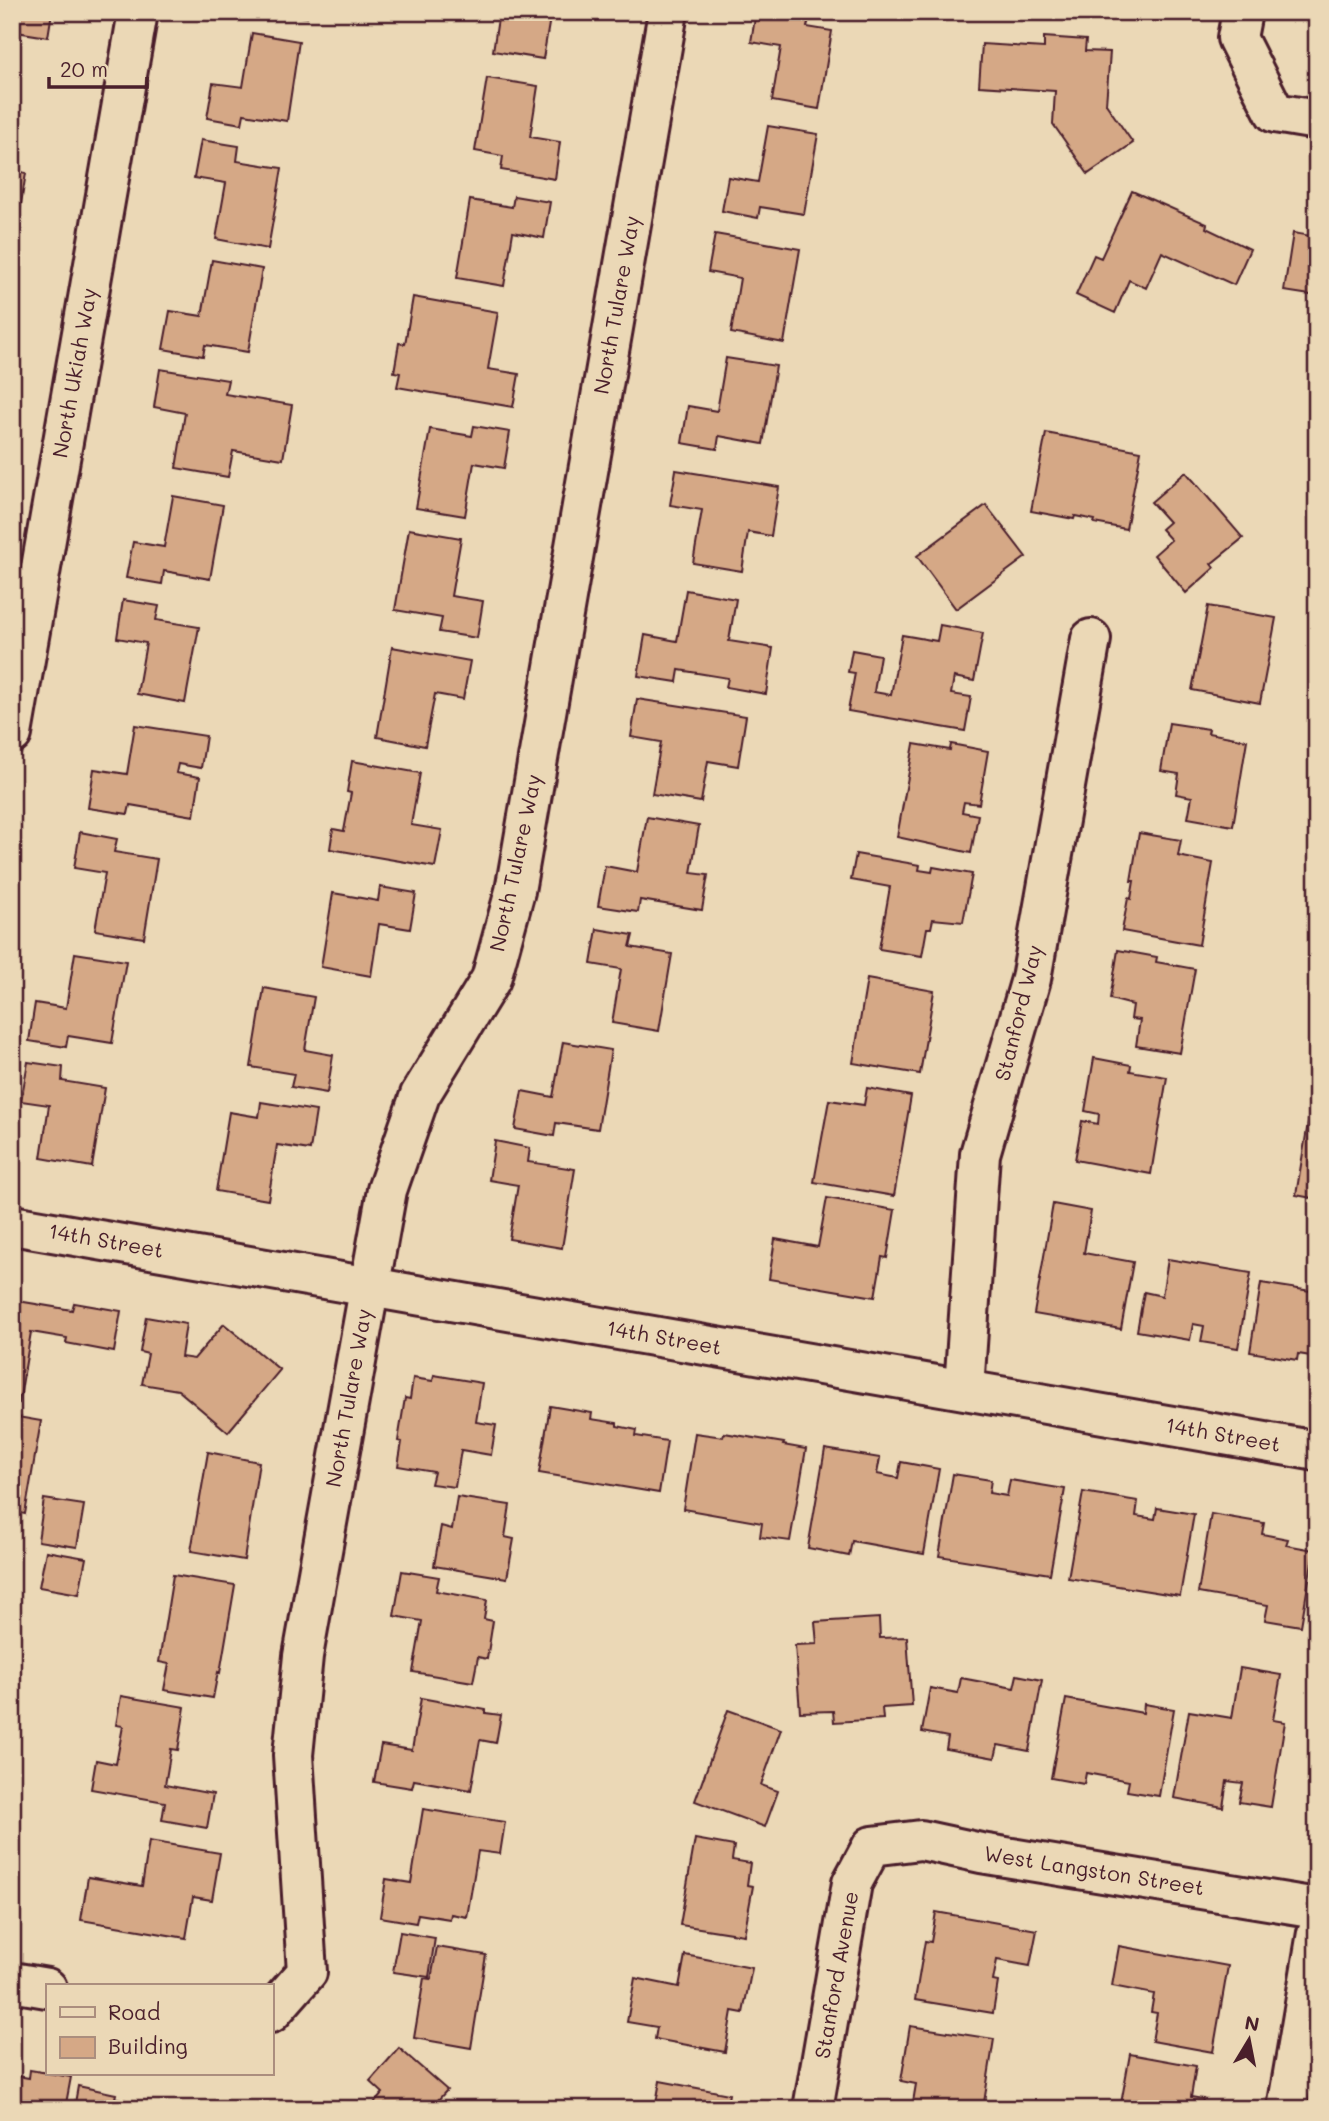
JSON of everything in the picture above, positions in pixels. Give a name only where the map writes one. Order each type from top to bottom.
[{"type":"street","name":"North Ukiah Way","points":[[12,734],[138,12]]},
{"type":"street","name":"North Tulare Way","points":[[273,2011],[307,1972],[293,1755],[303,1657],[387,1190],[420,1095],[491,979],[515,891],[668,12]]},
{"type":"street","points":[[1242,12],[1237,38],[1275,113],[1317,120]]},
{"type":"street","name":"Stanford Way","points":[[964,1389],[981,1154],[1031,979],[1091,639]]},
{"type":"street","name":"14th Street","points":[[12,1225],[1317,1451]]},
{"type":"street","name":"West Langston Street","points":[[872,1846],[921,1840],[995,1856],[1317,1908]]},
{"type":"street","name":"Stanford Avenue","points":[[813,2109],[852,1883],[872,1846]]},
{"type":"street","points":[[1287,2109],[1317,1933]]},
{"type":"street","points":[[12,1982],[46,1988]]},
{"type":"building","points":[[12,12],[52,12],[48,37],[16,32],[12,51]]},
{"type":"building","points":[[276,12],[308,12],[307,17]]},
{"type":"building","points":[[499,12],[551,12],[543,59],[493,51]]},
{"type":"building","points":[[756,12],[810,15],[807,27],[832,31],[819,109],[772,101],[781,47],[751,42]]},
{"type":"building","points":[[252,33],[299,41],[287,121],[244,114],[242,124],[207,118],[213,83],[243,87]]},
{"type":"building","points":[[1044,37],[1086,40],[1085,51],[1110,52],[1106,104],[1133,143],[1088,174],[1053,124],[1055,91],[979,86],[982,44],[1044,48]]},
{"type":"building","points":[[487,78],[538,86],[530,137],[560,142],[555,179],[501,170],[503,156],[475,151]]},
{"type":"building","points":[[768,126],[818,134],[804,214],[760,207],[758,218],[722,211],[728,177],[758,182]]},
{"type":"building","points":[[201,140],[239,146],[237,161],[282,168],[268,249],[216,239],[226,183],[194,178]]},
{"type":"building","points":[[12,170],[26,173],[20,210],[12,209]]},
{"type":"building","points":[[1132,191],[1207,224],[1206,228],[1250,249],[1234,285],[1162,252],[1146,288],[1129,280],[1115,313],[1076,295],[1094,255],[1101,258]]},
{"type":"building","points":[[514,196],[550,202],[544,238],[513,232],[504,286],[457,278],[470,200],[512,207]]},
{"type":"building","points":[[1293,233],[1317,237],[1317,296],[1284,291]]},
{"type":"building","points":[[715,234],[800,249],[784,343],[731,333],[740,278],[708,272]]},
{"type":"building","points":[[212,260],[262,269],[248,352],[205,345],[203,356],[163,349],[170,311],[202,316]]},
{"type":"building","points":[[413,297],[498,312],[488,369],[519,374],[513,407],[397,387],[400,373],[394,372],[399,343],[405,344]]},
{"type":"building","points":[[726,358],[776,366],[763,444],[719,436],[717,449],[682,443],[688,406],[717,411]]},
{"type":"building","points":[[160,369],[228,380],[225,394],[292,405],[283,459],[233,451],[228,477],[176,468],[185,413],[154,407]]},
{"type":"building","points":[[474,426],[510,432],[504,468],[474,463],[465,516],[416,508],[430,429],[472,436]]},
{"type":"building","points":[[1046,433],[1141,451],[1126,529],[1075,516],[1074,519],[1031,511]]},
{"type":"building","points":[[676,470],[779,487],[771,536],[748,532],[742,571],[693,563],[702,510],[670,505]]},
{"type":"building","points":[[1186,472],[1243,538],[1211,564],[1214,568],[1186,593],[1154,555],[1171,540],[1161,529],[1169,522],[1151,502]]},
{"type":"building","points":[[173,496],[223,505],[210,579],[164,571],[162,584],[126,578],[133,542],[164,547]]},
{"type":"building","points":[[986,505],[1026,557],[956,609],[917,556]]},
{"type":"building","points":[[409,529],[461,538],[451,596],[483,601],[477,638],[439,632],[442,618],[395,610]]},
{"type":"building","points":[[686,590],[736,599],[729,641],[773,648],[766,694],[726,687],[728,678],[679,670],[677,682],[638,676],[645,635],[677,641]]},
{"type":"building","points":[[123,600],[159,606],[156,620],[199,627],[185,703],[137,694],[146,643],[117,638]]},
{"type":"building","points":[[1208,606],[1276,618],[1260,703],[1192,690]]},
{"type":"building","points":[[940,625],[983,633],[974,681],[954,677],[951,694],[971,697],[965,731],[848,711],[855,673],[848,672],[852,650],[880,655],[874,692],[891,695],[902,635],[937,641]]},
{"type":"building","points":[[392,647],[470,661],[463,699],[435,694],[425,746],[377,737]]},
{"type":"building","points":[[637,699],[746,716],[738,766],[708,761],[701,802],[652,794],[661,742],[631,737]]},
{"type":"building","points":[[1169,723],[1209,729],[1208,733],[1247,740],[1233,826],[1188,818],[1192,797],[1176,794],[1179,774],[1161,771]]},
{"type":"building","points":[[135,725],[206,736],[201,768],[178,764],[176,773],[200,777],[194,816],[130,805],[128,814],[88,808],[94,769],[127,774]]},
{"type":"building","points":[[914,744],[950,750],[951,744],[988,751],[979,804],[964,802],[962,812],[978,815],[971,853],[897,837]]},
{"type":"building","points":[[352,761],[420,773],[411,825],[442,830],[435,867],[330,849],[333,829],[344,831],[351,793],[347,792]]},
{"type":"building","points":[[647,817],[699,826],[691,873],[708,875],[702,910],[640,900],[638,912],[598,906],[605,866],[637,872]]},
{"type":"building","points":[[80,832],[117,839],[114,852],[157,859],[144,938],[95,930],[105,873],[74,868]]},
{"type":"building","points":[[1139,833],[1181,840],[1178,856],[1213,863],[1199,945],[1122,931],[1128,898],[1131,899],[1134,881],[1131,881]]},
{"type":"building","points":[[856,854],[920,865],[919,870],[932,872],[933,867],[972,874],[963,922],[933,919],[931,928],[927,928],[922,956],[879,949],[890,887],[851,880]]},
{"type":"building","points":[[380,887],[416,893],[410,929],[379,924],[371,976],[321,967],[333,893],[378,901]]},
{"type":"building","points":[[597,929],[633,935],[630,947],[672,954],[659,1031],[612,1023],[621,969],[591,964]]},
{"type":"building","points":[[1118,950],[1157,957],[1156,962],[1195,969],[1180,1053],[1136,1046],[1140,1020],[1131,1019],[1133,1005],[1110,999]]},
{"type":"building","points":[[75,953],[126,961],[112,1043],[68,1036],[66,1047],[29,1041],[35,1003],[66,1008]]},
{"type":"building","points":[[867,979],[934,991],[920,1074],[853,1063]]},
{"type":"building","points":[[264,988],[314,997],[305,1050],[333,1055],[327,1093],[291,1087],[294,1074],[251,1067]]},
{"type":"building","points":[[563,1042],[611,1050],[598,1129],[556,1123],[554,1136],[515,1129],[522,1091],[553,1097]]},
{"type":"building","points":[[1094,1058],[1131,1065],[1130,1071],[1167,1077],[1151,1174],[1075,1160],[1082,1121],[1098,1124],[1099,1114],[1085,1111]]},
{"type":"building","points":[[28,1062],[63,1067],[62,1081],[105,1088],[92,1167],[41,1158],[49,1105],[21,1101]]},
{"type":"building","points":[[867,1088],[911,1096],[894,1196],[814,1182],[829,1100],[864,1105]]},
{"type":"building","points":[[261,1102],[316,1111],[310,1150],[277,1145],[268,1200],[216,1191],[229,1112],[259,1117]]},
{"type":"building","points":[[1310,1111],[1317,1112],[1317,1199],[1296,1195]]},
{"type":"building","points":[[495,1141],[530,1148],[528,1162],[575,1169],[562,1248],[509,1239],[518,1185],[489,1180]]},
{"type":"building","points":[[827,1198],[895,1210],[887,1258],[882,1257],[875,1297],[769,1279],[775,1239],[818,1247]]},
{"type":"building","points":[[1053,1204],[1091,1211],[1084,1253],[1133,1262],[1121,1329],[1034,1314]]},
{"type":"building","points":[[1168,1259],[1251,1273],[1238,1348],[1201,1342],[1204,1326],[1193,1324],[1190,1340],[1137,1331],[1144,1292],[1162,1296]]},
{"type":"building","points":[[1317,1261],[1317,1357],[1298,1354],[1297,1360],[1250,1352],[1261,1283],[1311,1291]]},
{"type":"building","points":[[12,1300],[72,1310],[74,1303],[121,1311],[114,1352],[66,1343],[67,1338],[31,1332],[19,1403],[12,1402]]},
{"type":"building","points":[[146,1317],[186,1324],[181,1357],[194,1359],[224,1324],[280,1370],[228,1432],[178,1390],[142,1384],[148,1354],[140,1352]]},
{"type":"building","points":[[434,1375],[482,1383],[476,1422],[496,1425],[491,1455],[461,1450],[455,1487],[431,1484],[434,1472],[398,1466],[402,1442],[398,1441],[405,1398],[410,1399],[413,1378],[433,1381]]},
{"type":"building","points":[[550,1406],[592,1413],[591,1419],[617,1423],[617,1426],[637,1430],[636,1436],[667,1441],[659,1493],[539,1473]]},
{"type":"building","points":[[12,1416],[41,1421],[25,1514],[12,1511]]},
{"type":"building","points":[[695,1433],[723,1437],[724,1433],[806,1449],[790,1541],[760,1537],[762,1523],[683,1509]]},
{"type":"building","points":[[825,1449],[880,1458],[877,1474],[898,1478],[901,1462],[939,1469],[924,1554],[852,1541],[849,1556],[808,1548]]},
{"type":"building","points":[[208,1452],[259,1462],[244,1560],[191,1551]]},
{"type":"building","points":[[953,1474],[991,1480],[989,1493],[1007,1496],[1010,1480],[1065,1489],[1050,1574],[939,1556]]},
{"type":"building","points":[[1083,1492],[1138,1501],[1136,1516],[1155,1519],[1157,1508],[1194,1514],[1180,1596],[1068,1578]]},
{"type":"building","points":[[457,1497],[510,1505],[505,1537],[514,1539],[507,1578],[434,1566],[441,1526],[452,1529]]},
{"type":"building","points":[[44,1499],[84,1505],[77,1547],[38,1541]]},
{"type":"building","points":[[1211,1514],[1264,1523],[1262,1534],[1288,1539],[1286,1545],[1314,1550],[1301,1626],[1265,1620],[1268,1605],[1198,1593]]},
{"type":"building","points":[[46,1551],[86,1558],[79,1594],[39,1587]]},
{"type":"building","points":[[402,1571],[439,1577],[436,1591],[487,1600],[484,1619],[493,1621],[487,1659],[478,1657],[473,1682],[413,1672],[422,1621],[394,1616]]},
{"type":"building","points":[[173,1575],[235,1585],[213,1698],[164,1690],[169,1664],[159,1662]]},
{"type":"building","points":[[879,1618],[880,1638],[907,1637],[912,1706],[882,1708],[883,1719],[834,1722],[833,1711],[800,1712],[795,1645],[817,1644],[815,1622]]},
{"type":"building","points":[[1240,1668],[1281,1675],[1273,1720],[1285,1722],[1271,1807],[1239,1802],[1243,1783],[1227,1781],[1223,1807],[1174,1798],[1189,1711],[1232,1718]]},
{"type":"building","points":[[1017,1675],[1042,1680],[1029,1751],[998,1745],[995,1758],[946,1749],[948,1737],[922,1732],[930,1688],[958,1693],[961,1678],[1014,1688]]},
{"type":"building","points":[[121,1696],[185,1707],[178,1750],[171,1749],[165,1785],[213,1794],[207,1828],[162,1820],[165,1802],[91,1789],[96,1760],[116,1764],[123,1726],[116,1725]]},
{"type":"building","points":[[421,1698],[501,1715],[496,1743],[480,1740],[471,1790],[414,1780],[412,1788],[374,1782],[381,1745],[412,1750]]},
{"type":"building","points":[[1066,1699],[1143,1713],[1144,1704],[1174,1709],[1159,1796],[1127,1791],[1129,1781],[1086,1773],[1084,1784],[1051,1778]]},
{"type":"building","points":[[728,1710],[781,1729],[761,1785],[778,1791],[765,1827],[695,1801]]},
{"type":"building","points":[[423,1809],[505,1822],[500,1854],[478,1851],[467,1917],[451,1914],[450,1919],[418,1914],[416,1923],[380,1917],[386,1879],[411,1883]]},
{"type":"building","points":[[695,1839],[734,1846],[732,1860],[750,1863],[747,1885],[753,1886],[744,1935],[680,1925]]},
{"type":"building","points":[[149,1841],[220,1853],[212,1900],[193,1897],[186,1938],[81,1920],[88,1877],[142,1886]]},
{"type":"building","points":[[936,1912],[1037,1930],[1030,1966],[997,1960],[993,1981],[998,1982],[993,2013],[915,2000],[925,1941],[931,1942]]},
{"type":"building","points":[[400,1932],[435,1938],[429,1977],[393,1972]]},
{"type":"building","points":[[1119,1946],[1228,1966],[1213,2052],[1152,2041],[1157,2013],[1151,2012],[1154,1994],[1112,1986]]},
{"type":"building","points":[[437,1947],[486,1955],[471,2048],[414,2038],[424,1978],[431,1979]]},
{"type":"building","points":[[685,1955],[752,1968],[743,2013],[732,2011],[725,2052],[655,2039],[657,2027],[627,2022],[635,1978],[679,1987]]},
{"type":"building","points":[[910,2026],[994,2039],[983,2109],[912,2108],[916,2084],[901,2081]]},
{"type":"building","points":[[399,2048],[447,2090],[430,2109],[369,2109],[383,2093],[370,2081]]},
{"type":"building","points":[[1130,2054],[1196,2066],[1191,2097],[1203,2099],[1201,2109],[1120,2109]]},
{"type":"building","points":[[30,2070],[46,2073],[46,2076],[71,2077],[65,2109],[12,2109],[12,2075],[29,2078]]},
{"type":"building","points":[[660,2081],[729,2094],[726,2109],[655,2109]]},
{"type":"building","points":[[78,2086],[116,2094],[115,2098],[144,2103],[143,2106],[155,2109],[74,2109]]}]
